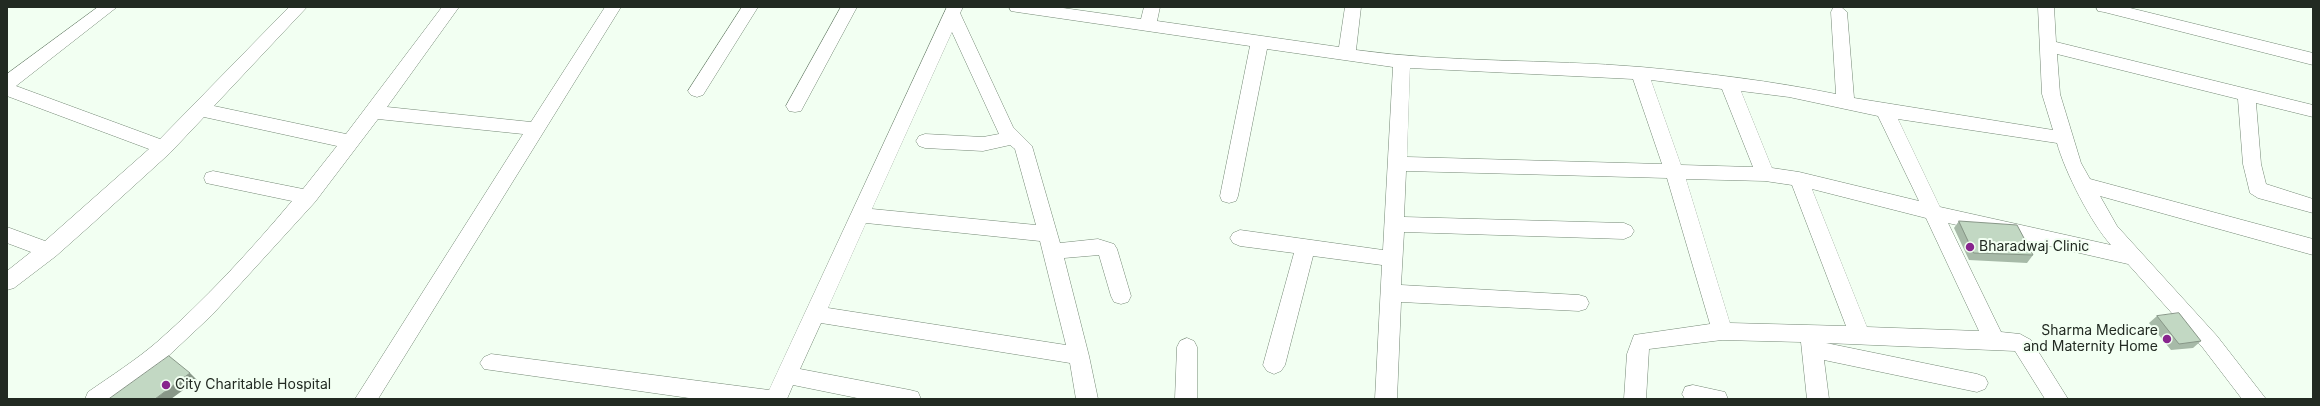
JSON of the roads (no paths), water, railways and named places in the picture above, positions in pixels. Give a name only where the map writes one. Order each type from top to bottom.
[{"type":"street","points":[[7,83],[109,7]]},
{"type":"street","points":[[7,282],[48,251],[164,148],[299,7]]},
{"type":"street","points":[[96,399],[163,348],[247,266],[308,197],[352,142],[451,7]]},
{"type":"street","points":[[366,399],[613,7]]},
{"type":"street","points":[[696,91],[750,7]]},
{"type":"street","points":[[795,106],[849,7]]},
{"type":"street","points":[[1017,7],[1402,62],[1640,73],[1788,91],[1885,110],[2064,138]]},
{"type":"street","points":[[1148,25],[1152,7]]},
{"type":"street","points":[[1347,54],[1352,7]]},
{"type":"street","points":[[2046,7],[2051,94],[2072,163],[2083,184],[2110,232],[2210,342],[2255,399]]},
{"type":"street","points":[[2104,7],[2313,58]]},
{"type":"street","points":[[953,10],[1006,131],[1024,146],[1079,356],[1087,399]]},
{"type":"street","points":[[776,399],[953,10]]},
{"type":"street","points":[[1839,12],[1845,102]]},
{"type":"street","points":[[1229,196],[1260,41]]},
{"type":"street","points":[[2048,46],[2313,111]]},
{"type":"street","points":[[1386,399],[1402,62]]},
{"type":"street","points":[[1640,73],[1674,171],[1722,331]]},
{"type":"street","points":[[1729,84],[1765,174]]},
{"type":"street","points":[[7,88],[164,148]]},
{"type":"street","points":[[2247,95],[2252,164],[2257,188],[2265,193],[2313,206]]},
{"type":"street","points":[[201,110],[352,142]]},
{"type":"street","points":[[1885,110],[1936,213],[1994,340]]},
{"type":"street","points":[[374,112],[535,129]]},
{"type":"street","points":[[925,141],[983,144],[1013,138]]},
{"type":"street","points":[[1397,164],[1765,174],[1799,178],[1936,213],[2134,258]]},
{"type":"street","points":[[213,178],[308,197]]},
{"type":"street","points":[[1799,178],[1860,335]]},
{"type":"street","points":[[2083,184],[2313,247]]},
{"type":"street","points":[[859,215],[1050,243],[1108,249],[1121,296]]},
{"type":"street","points":[[1394,224],[1624,231]]},
{"type":"street","points":[[7,235],[48,251]]},
{"type":"street","points":[[1240,238],[1392,259]]},
{"type":"street","points":[[1274,365],[1305,247]]},
{"type":"street","points":[[1391,293],[1579,303]]},
{"type":"street","points":[[814,314],[1079,356]]},
{"type":"street","points":[[1636,399],[1637,354],[1641,341],[1722,331],[1811,342],[1978,383]]},
{"type":"street","points":[[1811,342],[1860,335],[1994,340],[2020,343],[2024,346],[2057,399]]},
{"type":"street","points":[[1811,342],[1818,399]]},
{"type":"street","points":[[1186,399],[1187,347]]},
{"type":"street","points":[[491,363],[767,399]]},
{"type":"street","points":[[786,375],[910,399]]},
{"type":"street","points":[[1693,394],[1717,399]]},
{"type":"place","name":"Bharadwaj Clinic","points":[[1970,247]]},
{"type":"place","name":"Sharma Medicare and Maternity Home","points":[[2167,339]]},
{"type":"place","name":"City Charitable Hospital","points":[[166,385]]}]
